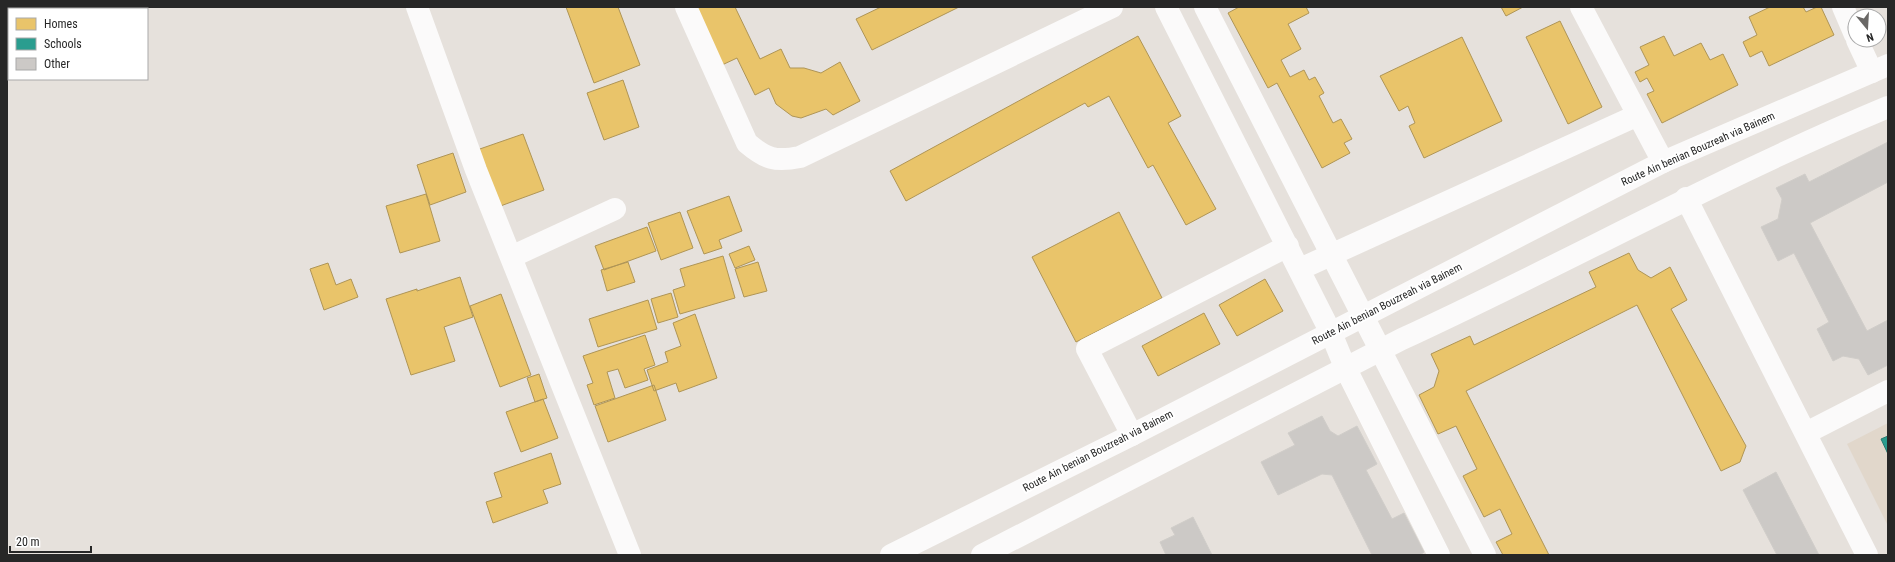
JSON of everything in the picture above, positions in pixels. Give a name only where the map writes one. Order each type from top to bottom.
[{"type":"street","points":[[417,7],[476,170],[630,555]]},
{"type":"street","points":[[686,7],[747,142],[761,155],[781,161],[800,157],[1112,7]]},
{"type":"street","points":[[1166,7],[1300,270],[1331,333],[1345,367],[1439,555]]},
{"type":"street","points":[[1205,7],[1485,555]]},
{"type":"street","points":[[1581,7],[1663,162]]},
{"type":"street","points":[[1843,7],[1847,16]]},
{"type":"street","points":[[1863,48],[1880,69]]},
{"type":"street","name":"Route Ain benian Bouzreah via Bainem","points":[[891,555],[1363,317],[1663,162],[1880,69]]},
{"type":"street","points":[[982,555],[1345,367],[1380,351],[1686,198],[1827,133],[1888,107]]},
{"type":"street","points":[[1300,270],[1331,254],[1638,115]]},
{"type":"street","points":[[1686,198],[1867,555]]},
{"type":"street","points":[[511,257],[616,209]]},
{"type":"street","points":[[1132,434],[1087,349],[1288,246]]},
{"type":"street","points":[[1806,433],[1888,391]]},
{"type":"shaded area","points":[[1888,423],[1888,526],[1847,444]]},
{"type":"building: Homes","points":[[566,7],[618,7],[640,65],[594,83]]},
{"type":"building: Homes","points":[[694,7],[735,7],[760,59],[781,49],[790,68],[804,68],[821,73],[840,62],[860,101],[833,115],[826,109],[801,118],[792,116],[776,104],[769,88],[755,95],[737,58],[722,65]]},
{"type":"building: Homes","points":[[881,7],[959,7],[872,50],[856,19]]},
{"type":"building: Homes","points":[[1239,7],[1306,7],[1309,13],[1288,24],[1301,49],[1281,60],[1290,77],[1304,70],[1309,80],[1315,77],[1324,93],[1319,96],[1333,123],[1341,119],[1352,139],[1344,143],[1350,153],[1322,168],[1277,83],[1268,88],[1228,13]]},
{"type":"building: Homes","points":[[1501,7],[1523,7],[1506,16]]},
{"type":"building: Homes","points":[[1770,7],[1803,7],[1806,12],[1817,7],[1821,7],[1834,35],[1769,66],[1762,51],[1750,57],[1743,42],[1757,35],[1749,17]]},
{"type":"building: Homes","points":[[1560,21],[1602,107],[1568,124],[1526,37]]},
{"type":"building: Homes","points":[[1138,36],[1181,116],[1168,123],[1216,209],[1186,225],[1153,165],[1148,168],[1109,96],[1088,107],[1085,103],[906,201],[890,171]]},
{"type":"building: Homes","points":[[1664,36],[1674,56],[1701,43],[1710,60],[1723,54],[1738,85],[1662,123],[1647,94],[1654,91],[1647,78],[1640,82],[1635,72],[1649,65],[1640,47]]},
{"type":"building: Homes","points":[[1462,37],[1502,121],[1424,158],[1409,126],[1415,123],[1408,106],[1399,111],[1380,76]]},
{"type":"building: Homes","points":[[623,80],[639,127],[604,140],[587,93]]},
{"type":"building: Homes","points":[[523,134],[544,190],[495,208],[474,151]]},
{"type":"building: Homes","points":[[453,153],[466,192],[430,205],[417,165]]},
{"type":"building: Homes","points":[[426,194],[440,241],[400,253],[386,206]]},
{"type":"building: Homes","points":[[729,196],[742,231],[719,240],[722,248],[704,254],[687,211]]},
{"type":"building: Homes","points":[[680,212],[693,248],[661,260],[648,223]]},
{"type":"building: Homes","points":[[1119,212],[1162,298],[1076,342],[1032,257]]},
{"type":"building: Homes","points":[[647,227],[656,251],[604,270],[595,246]]},
{"type":"building: Homes","points":[[749,246],[755,260],[735,268],[729,254]]},
{"type":"building: Homes","points":[[1629,253],[1638,270],[1651,278],[1670,267],[1687,300],[1671,309],[1746,446],[1740,462],[1721,471],[1637,305],[1466,391],[1549,555],[1503,555],[1496,542],[1512,534],[1500,509],[1484,517],[1463,476],[1477,469],[1456,426],[1438,434],[1419,395],[1434,387],[1439,371],[1431,354],[1470,336],[1474,345],[1596,287],[1589,272]]},
{"type":"building: Homes","points":[[723,256],[735,298],[680,314],[673,290],[685,286],[680,269]]},
{"type":"building: Homes","points":[[628,262],[635,282],[607,291],[601,270]]},
{"type":"building: Homes","points":[[758,262],[767,291],[744,297],[735,269]]},
{"type":"building: Homes","points":[[328,263],[336,285],[351,279],[358,297],[324,310],[310,269]]},
{"type":"building: Homes","points":[[460,277],[473,317],[444,327],[455,361],[411,375],[386,299]]},
{"type":"building: Homes","points":[[1265,279],[1283,311],[1237,336],[1219,305]]},
{"type":"building: Homes","points":[[671,293],[678,317],[658,323],[651,299]]},
{"type":"building: Homes","points":[[501,294],[531,375],[500,387],[470,306]]},
{"type":"building: Homes","points":[[648,300],[657,329],[598,347],[589,319]]},
{"type":"building: Homes","points":[[1204,313],[1220,344],[1158,376],[1142,346]]},
{"type":"building: Homes","points":[[695,314],[717,378],[679,392],[676,383],[654,391],[647,370],[668,362],[665,352],[681,346],[673,323]]},
{"type":"building: Homes","points":[[645,335],[655,365],[644,369],[648,380],[625,388],[618,369],[607,372],[615,398],[594,405],[587,385],[593,383],[583,356]]},
{"type":"building: Homes","points":[[539,374],[547,398],[535,402],[527,378]]},
{"type":"building: Homes","points":[[654,385],[666,420],[608,442],[595,406]]},
{"type":"building: Homes","points":[[543,399],[558,438],[521,452],[506,412]]},
{"type":"building: Homes","points":[[551,453],[561,484],[543,490],[548,503],[493,523],[486,502],[502,497],[494,473]]},
{"type":"building: Schools","points":[[1888,436],[1888,454],[1881,439]]},
{"type":"building: Other","points":[[1888,142],[1888,182],[1810,223],[1867,331],[1888,320],[1888,365],[1868,375],[1859,359],[1843,356],[1833,361],[1817,329],[1829,322],[1794,253],[1778,261],[1761,227],[1778,219],[1782,199],[1776,188],[1805,174],[1809,182]]},
{"type":"building: Other","points":[[1322,416],[1330,431],[1338,436],[1357,426],[1377,464],[1366,470],[1392,519],[1404,513],[1424,552],[1420,555],[1372,555],[1332,475],[1322,474],[1278,495],[1261,462],[1295,445],[1288,433]]},
{"type":"building: Other","points":[[1776,472],[1819,555],[1777,555],[1743,490]]},
{"type":"building: Other","points":[[1193,517],[1212,555],[1166,555],[1160,542],[1175,535],[1171,528]]}]
